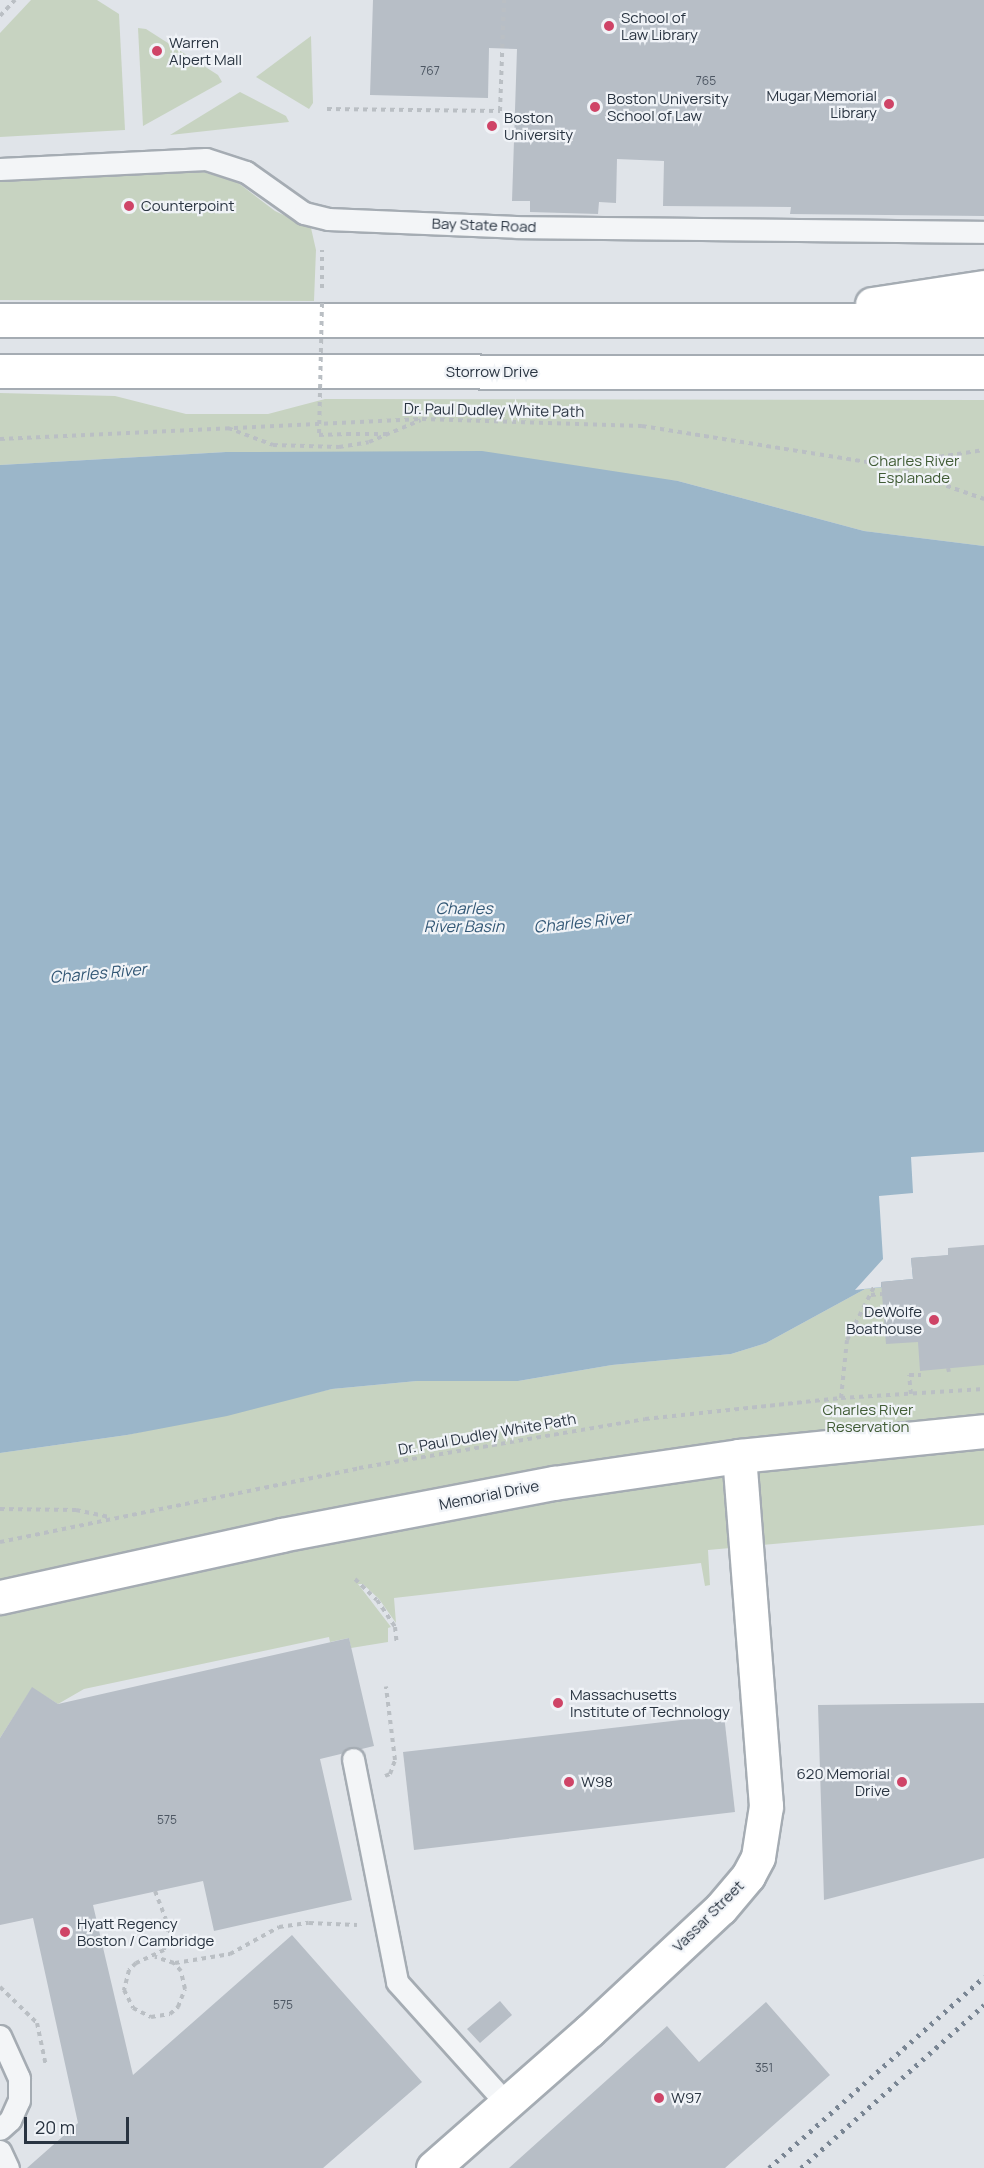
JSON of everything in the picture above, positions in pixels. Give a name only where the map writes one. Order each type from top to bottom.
[{"type":"main road","points":[[769,320],[984,287]]},
{"type":"main road","points":[[0,320],[984,320]]},
{"type":"main road","name":"Storrow Drive","points":[[0,371],[984,372]]},
{"type":"main road","name":"Memorial Drive","points":[[0,1597],[485,1495],[739,1456],[984,1431]]},
{"type":"main road","name":"Vassar Street","points":[[433,2168],[507,2104],[721,1908],[748,1876],[758,1857],[766,1823],[765,1778],[739,1456]]},
{"type":"lane","name":"Bay State Road","points":[[0,169],[206,159],[246,172],[304,213],[328,219],[516,227],[984,232]]},
{"type":"lane","points":[[353,1759],[384,1926],[397,1982],[507,2104]]},
{"type":"lane","points":[[0,2036],[19,2078],[19,2100],[10,2120],[0,2129]]},
{"type":"lane","points":[[0,2151],[8,2168]]},
{"type":"path","points":[[0,16],[15,0]]},
{"type":"path","points":[[327,109],[500,111],[504,0]]},
{"type":"path","points":[[322,250],[318,435],[394,434]]},
{"type":"path","points":[[227,427],[273,445],[295,448],[355,446],[394,434],[422,419]]},
{"type":"path","name":"Dr. Paul Dudley White Path","points":[[0,440],[422,419],[642,426],[886,465],[984,450]]},
{"type":"path","points":[[886,465],[984,499]]},
{"type":"path","points":[[841,1398],[848,1340],[874,1287]]},
{"type":"path","points":[[870,1295],[882,1294]]},
{"type":"path","points":[[911,1394],[909,1375],[921,1375]]},
{"type":"path","name":"Dr. Paul Dudley White Path","points":[[0,1542],[359,1468],[634,1420],[841,1398],[984,1389]]},
{"type":"path","points":[[0,1509],[76,1510],[113,1518]]},
{"type":"path","points":[[355,1579],[377,1600],[395,1628],[397,1645]]},
{"type":"path","points":[[386,1687],[395,1760],[390,1774]]},
{"type":"path","points":[[155,1891],[170,1928],[164,1950],[155,1957],[136,1963],[125,1980],[127,2000],[141,2014],[161,2017],[178,2007],[185,1989],[181,1971],[174,1963]]},
{"type":"path","points":[[155,1957],[174,1963],[230,1954],[279,1927],[309,1923],[384,1926]]},
{"type":"green space","points":[[31,0],[97,0],[119,14],[125,130],[0,137],[0,33]]},
{"type":"green space","points":[[138,28],[146,29],[218,75],[222,82],[143,126]]},
{"type":"green space","points":[[311,36],[313,103],[309,109],[256,77]]},
{"type":"green space","points":[[240,92],[286,116],[289,122],[170,135]]},
{"type":"green space","points":[[203,172],[237,182],[275,211],[311,228],[316,250],[314,301],[0,300],[0,182]]},
{"type":"green space","name":"Charles River Esplanade","points":[[0,393],[115,396],[186,414],[268,414],[325,399],[984,400],[984,546],[864,531],[678,481],[311,454],[226,452],[0,465]]},
{"type":"green space","name":"Charles River Reservation","points":[[984,1277],[984,1525],[708,1550],[710,1585],[705,1586],[701,1563],[394,1598],[396,1623],[379,1599],[363,1584],[358,1584],[391,1627],[388,1628],[388,1642],[351,1648],[349,1638],[330,1642],[329,1637],[84,1689],[58,1704],[32,1688],[0,1738],[0,1453],[127,1435],[332,1389],[417,1381],[518,1381],[612,1365],[731,1354],[766,1343],[865,1289]]},
{"type":"water","name":"Charles River Basin","points":[[482,451],[678,481],[864,531],[984,546],[984,1277],[865,1289],[766,1343],[731,1354],[612,1365],[518,1381],[417,1381],[332,1389],[227,1416],[127,1435],[0,1453],[0,465],[226,452]]},
{"type":"pier","points":[[984,1152],[984,1253],[911,1258],[913,1279],[881,1282],[881,1287],[855,1290],[883,1259],[879,1196],[913,1193],[911,1157]]},
{"type":"building","points":[[373,0],[984,0],[984,216],[790,214],[791,207],[663,206],[664,161],[617,159],[616,203],[599,202],[598,214],[530,212],[530,201],[512,201],[517,49],[489,48],[488,98],[370,95]]},
{"type":"building","name":"DeWolfe Boathouse","points":[[984,1245],[984,1365],[920,1371],[918,1342],[886,1344],[881,1282],[913,1279],[911,1258],[948,1255],[948,1248]]},
{"type":"building","points":[[349,1638],[374,1746],[320,1759],[352,1900],[214,1931],[203,1881],[93,1905],[133,2075],[292,1935],[422,2082],[323,2168],[27,2168],[78,2123],[33,1918],[0,1925],[0,1738],[32,1687],[58,1704]]},
{"type":"building","name":"620 Memorial Drive","points":[[984,1703],[984,1858],[824,1900],[818,1705]]},
{"type":"building","name":"W98","points":[[724,1715],[735,1812],[414,1850],[403,1752]]},
{"type":"building","points":[[500,2001],[512,2015],[480,2043],[467,2029]]},
{"type":"building","name":"W97","points":[[766,2002],[830,2075],[725,2168],[509,2168],[667,2026],[699,2062]]},
{"type":"railway","points":[[769,2168],[984,1977]]},
{"type":"railway","points":[[801,2168],[984,2005]]},
{"type":"place","name":"School of Law Library","points":[[609,26]]},
{"type":"place","name":"Warren Alpert Mall","points":[[157,51]]},
{"type":"place","name":"Mugar Memorial Library","points":[[889,104]]},
{"type":"place","name":"Boston University School of Law","points":[[595,107]]},
{"type":"place","name":"Boston University","points":[[492,126]]},
{"type":"place","name":"Counterpoint","points":[[129,206]]},
{"type":"place","name":"DeWolfe Boathouse","points":[[934,1320]]},
{"type":"place","name":"Massachusetts Institute of Technology","points":[[558,1703]]},
{"type":"place","name":"W98","points":[[569,1782]]},
{"type":"place","name":"620 Memorial Drive","points":[[902,1782]]},
{"type":"place","name":"Hyatt Regency Boston / Cambridge","points":[[65,1932]]},
{"type":"place","name":"W97","points":[[659,2098]]},
{"type":"water label","name":"Charles River","points":[[582,922]]},
{"type":"water label","name":"Charles River","points":[[98,973]]}]
